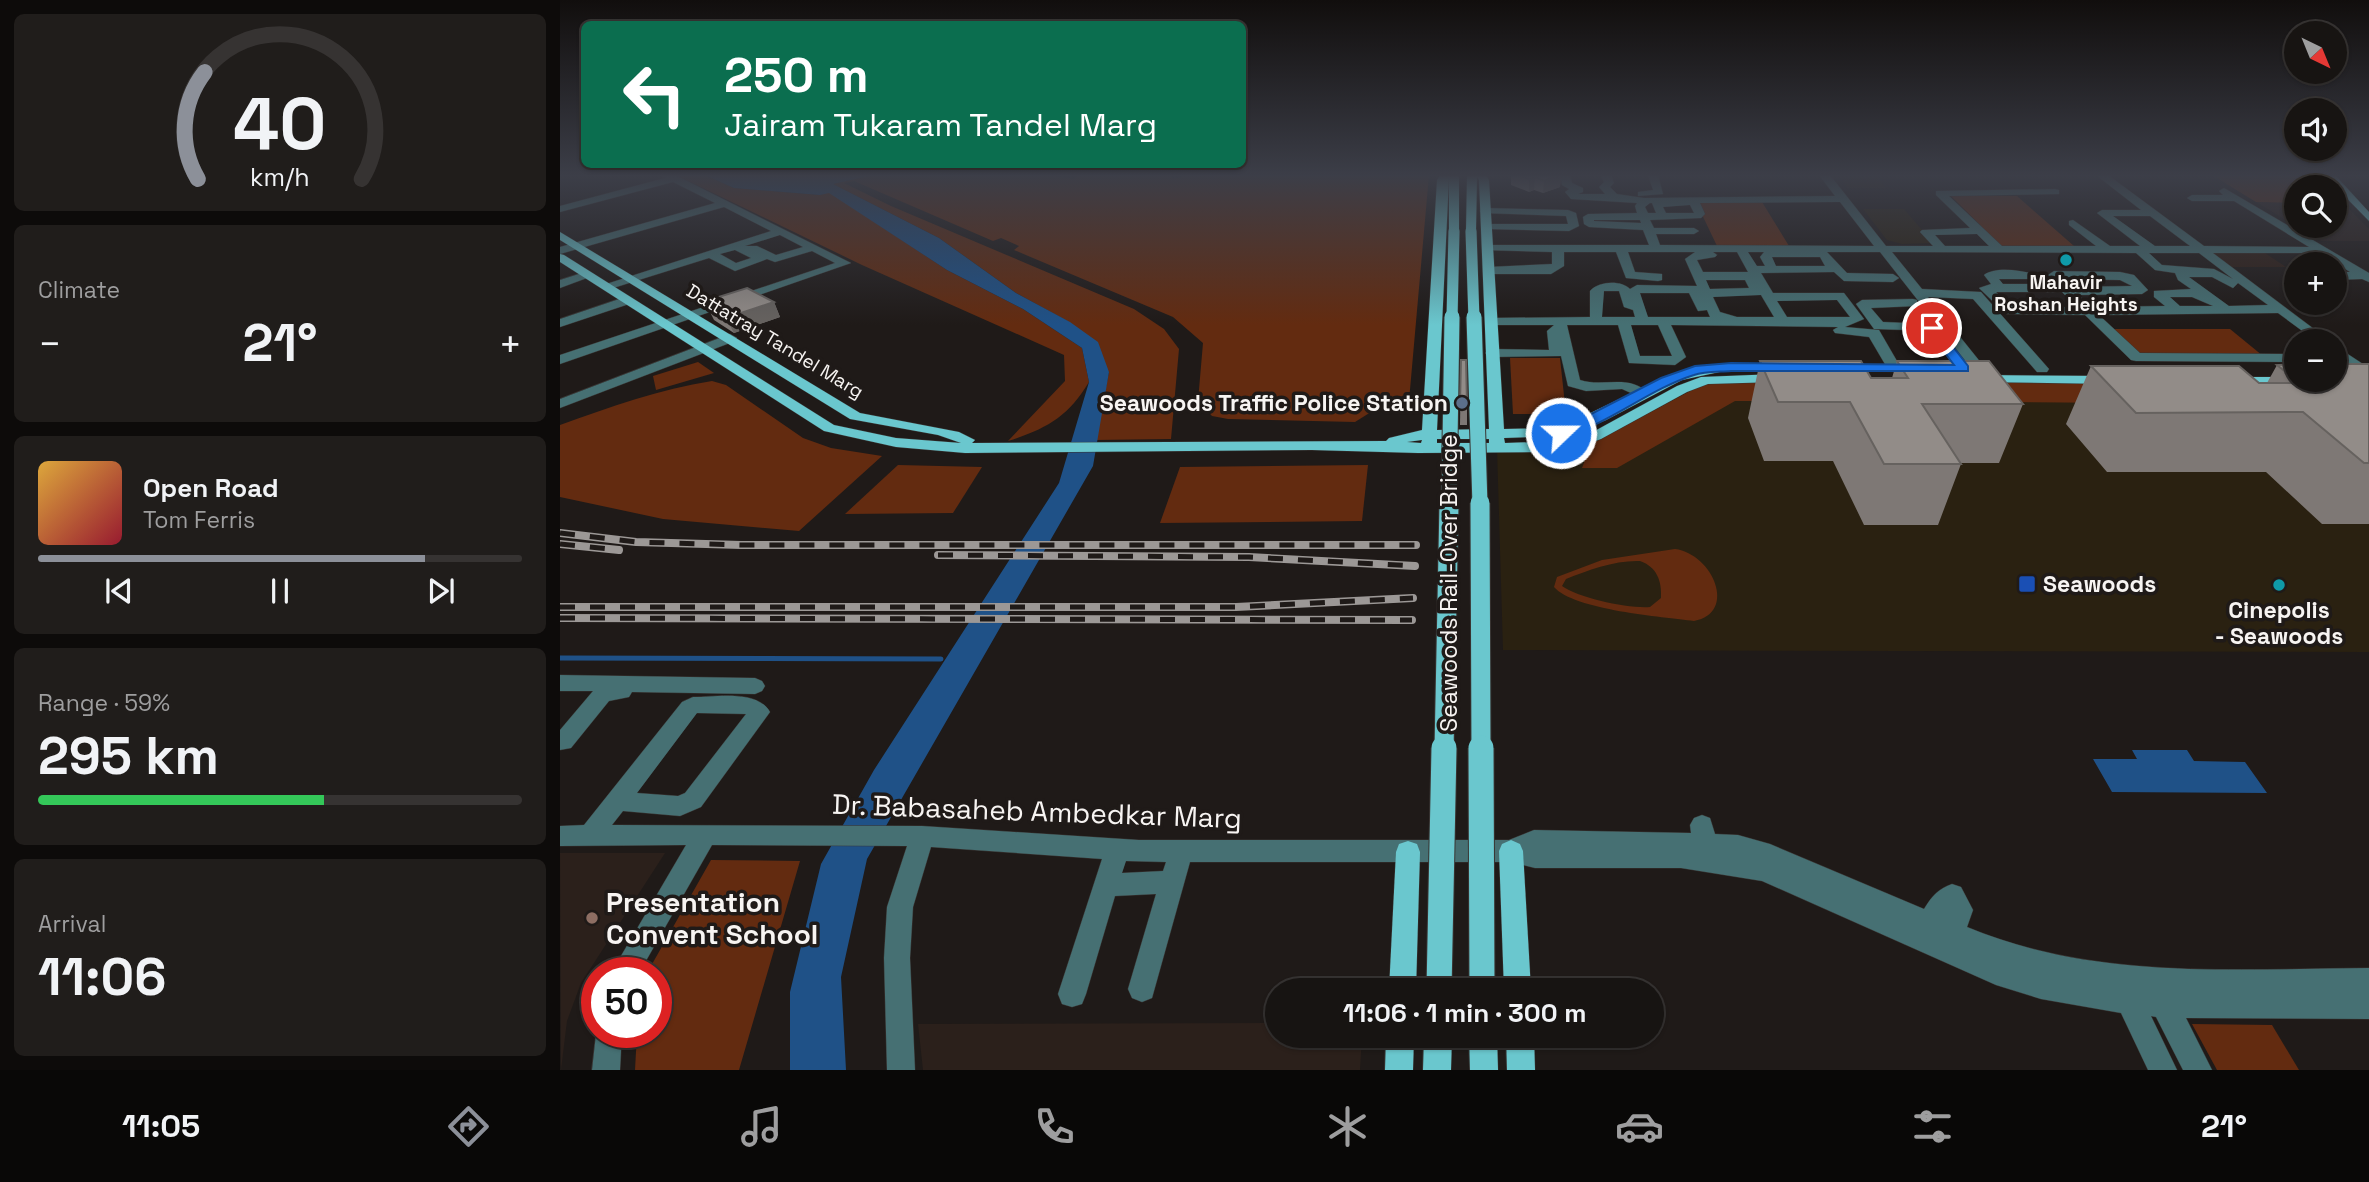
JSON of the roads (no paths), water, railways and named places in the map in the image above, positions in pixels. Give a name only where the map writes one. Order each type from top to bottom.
[{"type":"main road","points":[[1429,441],[1442,225]]},
{"type":"main road","name":"Seawoods Rail-Over Bridge","points":[[1468,225],[1480,488],[1479,851],[1482,978]]},
{"type":"main road","name":"Seawoods Rail-Over Bridge","points":[[1439,978],[1471,225]]},
{"type":"main road","points":[[1473,225],[1470,229],[1487,248],[1497,441]]},
{"type":"main road","name":"Dattatray Tandel Marg","points":[[560,235],[855,416],[891,425],[937,430],[983,448]]},
{"type":"main road","name":"Dattatray Tandel Marg","points":[[560,257],[829,428],[854,436],[895,442],[983,448],[1381,445],[1429,441],[1497,441]]},
{"type":"main road","points":[[1731,367],[1790,373],[1706,380],[1682,389],[1596,436],[1568,446],[1497,441],[1573,429],[1695,370],[1731,367]]},
{"type":"main road","points":[[1894,368],[1932,373],[1827,373],[1894,368]]},
{"type":"main road","points":[[1975,374],[2042,369],[2284,371]]},
{"type":"main road","points":[[2347,373],[2365,376]]},
{"type":"main road","points":[[1975,374],[2129,380]]},
{"type":"main road","points":[[2215,380],[2284,381]]},
{"type":"main road","points":[[1511,851],[1517,978]]},
{"type":"main road","points":[[1403,978],[1408,852]]},
{"type":"main road","points":[[1399,1070],[1400,1048]]},
{"type":"main road","points":[[1437,1070],[1438,1048]]},
{"type":"main road","points":[[1483,1048],[1484,1070]]},
{"type":"main road","points":[[1520,1048],[1521,1070]]},
{"type":"street","points":[[560,250],[651,225]]},
{"type":"street","points":[[560,360],[845,263],[766,225]]},
{"type":"street","points":[[1470,229],[1569,228],[1574,225]]},
{"type":"street","points":[[1651,225],[1656,249]]},
{"type":"street","points":[[1653,225],[1667,244],[1714,245]]},
{"type":"street","points":[[1667,225],[1694,231]]},
{"type":"street","points":[[1858,225],[1975,374]]},
{"type":"street","points":[[1973,225],[1999,249]]},
{"type":"street","points":[[2076,225],[2108,250]]},
{"type":"street","points":[[2116,225],[2145,251],[2155,266],[2164,269],[2223,270]]},
{"type":"street","points":[[2167,225],[2274,309],[2295,329]]},
{"type":"street","points":[[2281,225],[2352,268],[2368,271]]},
{"type":"street","points":[[1942,249],[1927,231],[1979,231]]},
{"type":"street","points":[[606,286],[714,256],[780,232]]},
{"type":"street","points":[[742,246],[775,259],[813,247]]},
{"type":"street","points":[[714,256],[735,267],[761,259],[742,246]]},
{"type":"street","points":[[1487,248],[1558,251]]},
{"type":"street","points":[[1621,249],[1631,276],[1670,278],[1688,274],[1681,249]]},
{"type":"street","points":[[1513,271],[1514,262],[1521,257],[1541,252],[1621,249],[1798,252],[1824,255],[1832,268],[1772,269],[1756,284],[1706,293]]},
{"type":"street","points":[[1699,276],[1756,284],[1840,296],[1858,318],[1843,323],[1794,325],[1756,284],[1742,257],[1736,254],[1693,256],[1691,259],[1706,293],[1718,316],[1770,315],[1756,284],[1741,249]]},
{"type":"street","points":[[1823,249],[1844,277],[1893,278]]},
{"type":"street","points":[[1772,269],[1766,255],[1823,249],[2284,253]]},
{"type":"street","points":[[1877,249],[1893,278],[1915,298],[1932,328],[1975,374]]},
{"type":"street","points":[[2302,252],[2322,250]]},
{"type":"street","points":[[1488,271],[1551,270],[1558,266],[1558,251]]},
{"type":"street","points":[[2347,274],[2368,271]]},
{"type":"street","points":[[2251,324],[2182,277],[2181,273],[2208,272],[2223,277],[2305,329]]},
{"type":"street","points":[[560,284],[589,275]]},
{"type":"street","points":[[1999,287],[1990,275],[2034,276],[2063,289]]},
{"type":"street","points":[[2149,370],[2088,311],[2063,289],[2054,275],[2120,275],[2130,278],[2142,290],[2063,289],[2026,287],[1985,288],[2007,310],[2049,313],[2088,311],[2177,310],[2224,307],[2274,309]]},
{"type":"street","points":[[1596,321],[1596,291],[1601,287],[1620,286],[1625,290],[1634,360],[1644,363],[1678,360],[1665,325]]},
{"type":"street","points":[[2026,287],[2049,313]]},
{"type":"street","points":[[1631,323],[1634,290],[1641,288],[1693,289],[1706,321]]},
{"type":"street","points":[[2177,310],[2158,294],[2193,293],[2224,307]]},
{"type":"street","points":[[1932,328],[1879,326],[1862,304],[1977,295],[2042,369]]},
{"type":"street","points":[[560,323],[628,300]]},
{"type":"street","points":[[1491,321],[1556,324]]},
{"type":"street","points":[[1517,354],[1517,331],[1556,324],[1596,321],[1665,325],[1706,321],[1870,330],[1894,368]]},
{"type":"street","points":[[1631,323],[1665,325]]},
{"type":"street","points":[[1492,354],[1554,354],[1556,324]]},
{"type":"street","points":[[1556,324],[1573,383],[1586,387],[1623,381],[1642,394]]},
{"type":"street","points":[[560,404],[730,338]]},
{"type":"street","points":[[2136,358],[2284,358]]},
{"type":"street","points":[[2347,360],[2365,376]]},
{"type":"street","points":[[560,682],[660,689]]},
{"type":"street","points":[[563,742],[603,694],[755,686]]},
{"type":"street","points":[[644,747],[660,689]]},
{"type":"street","points":[[590,836],[617,801],[693,705],[751,706],[759,712],[693,800],[680,806],[617,801]]},
{"type":"street","name":"Dr. Babasaheb Ambedkar Marg","points":[[1511,851],[1534,840],[1703,833],[1770,855],[2033,965],[2132,992]]},
{"type":"street","points":[[633,957],[705,835]]},
{"type":"street","name":"Dr. Babasaheb Ambedkar Marg","points":[[560,836],[917,836],[1181,851],[1511,851],[1535,857],[1708,859],[1765,871],[2034,986],[2132,992],[2369,981]]},
{"type":"street","points":[[901,1070],[897,958],[901,907],[917,836]]},
{"type":"street","points":[[1072,994],[1117,849]]},
{"type":"street","points":[[1142,989],[1181,851]]},
{"type":"street","points":[[1105,885],[1172,883]]},
{"type":"street","points":[[1941,927],[1960,910],[1952,897]]},
{"type":"street","points":[[2132,992],[2164,1004],[2369,1005]]},
{"type":"street","points":[[2132,992],[2163,1070]]},
{"type":"street","points":[[2164,1004],[2198,1070]]},
{"type":"street","points":[[606,1070],[607,1048]]},
{"type":"water","points":[[878,225],[913,225],[939,238],[1016,293],[1070,322],[1098,342],[1109,372],[1093,466],[867,859],[841,977],[846,1070],[790,1070],[790,992],[821,864],[874,770],[1059,483],[1089,382],[1082,348],[1023,309],[947,270]]},
{"type":"water","points":[[2132,750],[2187,750],[2194,761],[2245,762],[2267,793],[2112,792],[2093,759],[2137,759]]},
{"type":"waterway","points":[[560,658],[941,659]]},
{"type":"railway","points":[[560,533],[636,542],[741,545],[1416,545]]},
{"type":"railway","points":[[560,544],[619,550]]},
{"type":"railway","points":[[938,555],[1249,557],[1415,566]]},
{"type":"railway","points":[[560,607],[1236,607],[1413,598]]},
{"type":"railway","points":[[560,618],[1412,620]]},
{"type":"place","name":"Mahavir Roshan Heights","points":[[2066,260]]},
{"type":"place","name":"Seawoods Traffic Police Station","points":[[1462,403]]},
{"type":"place","name":"Seawoods","points":[[2027,584]]},
{"type":"place","name":"Cinepolis - Seawoods","points":[[2279,585]]},
{"type":"place","name":"Presentation Convent School","points":[[592,918]]}]
